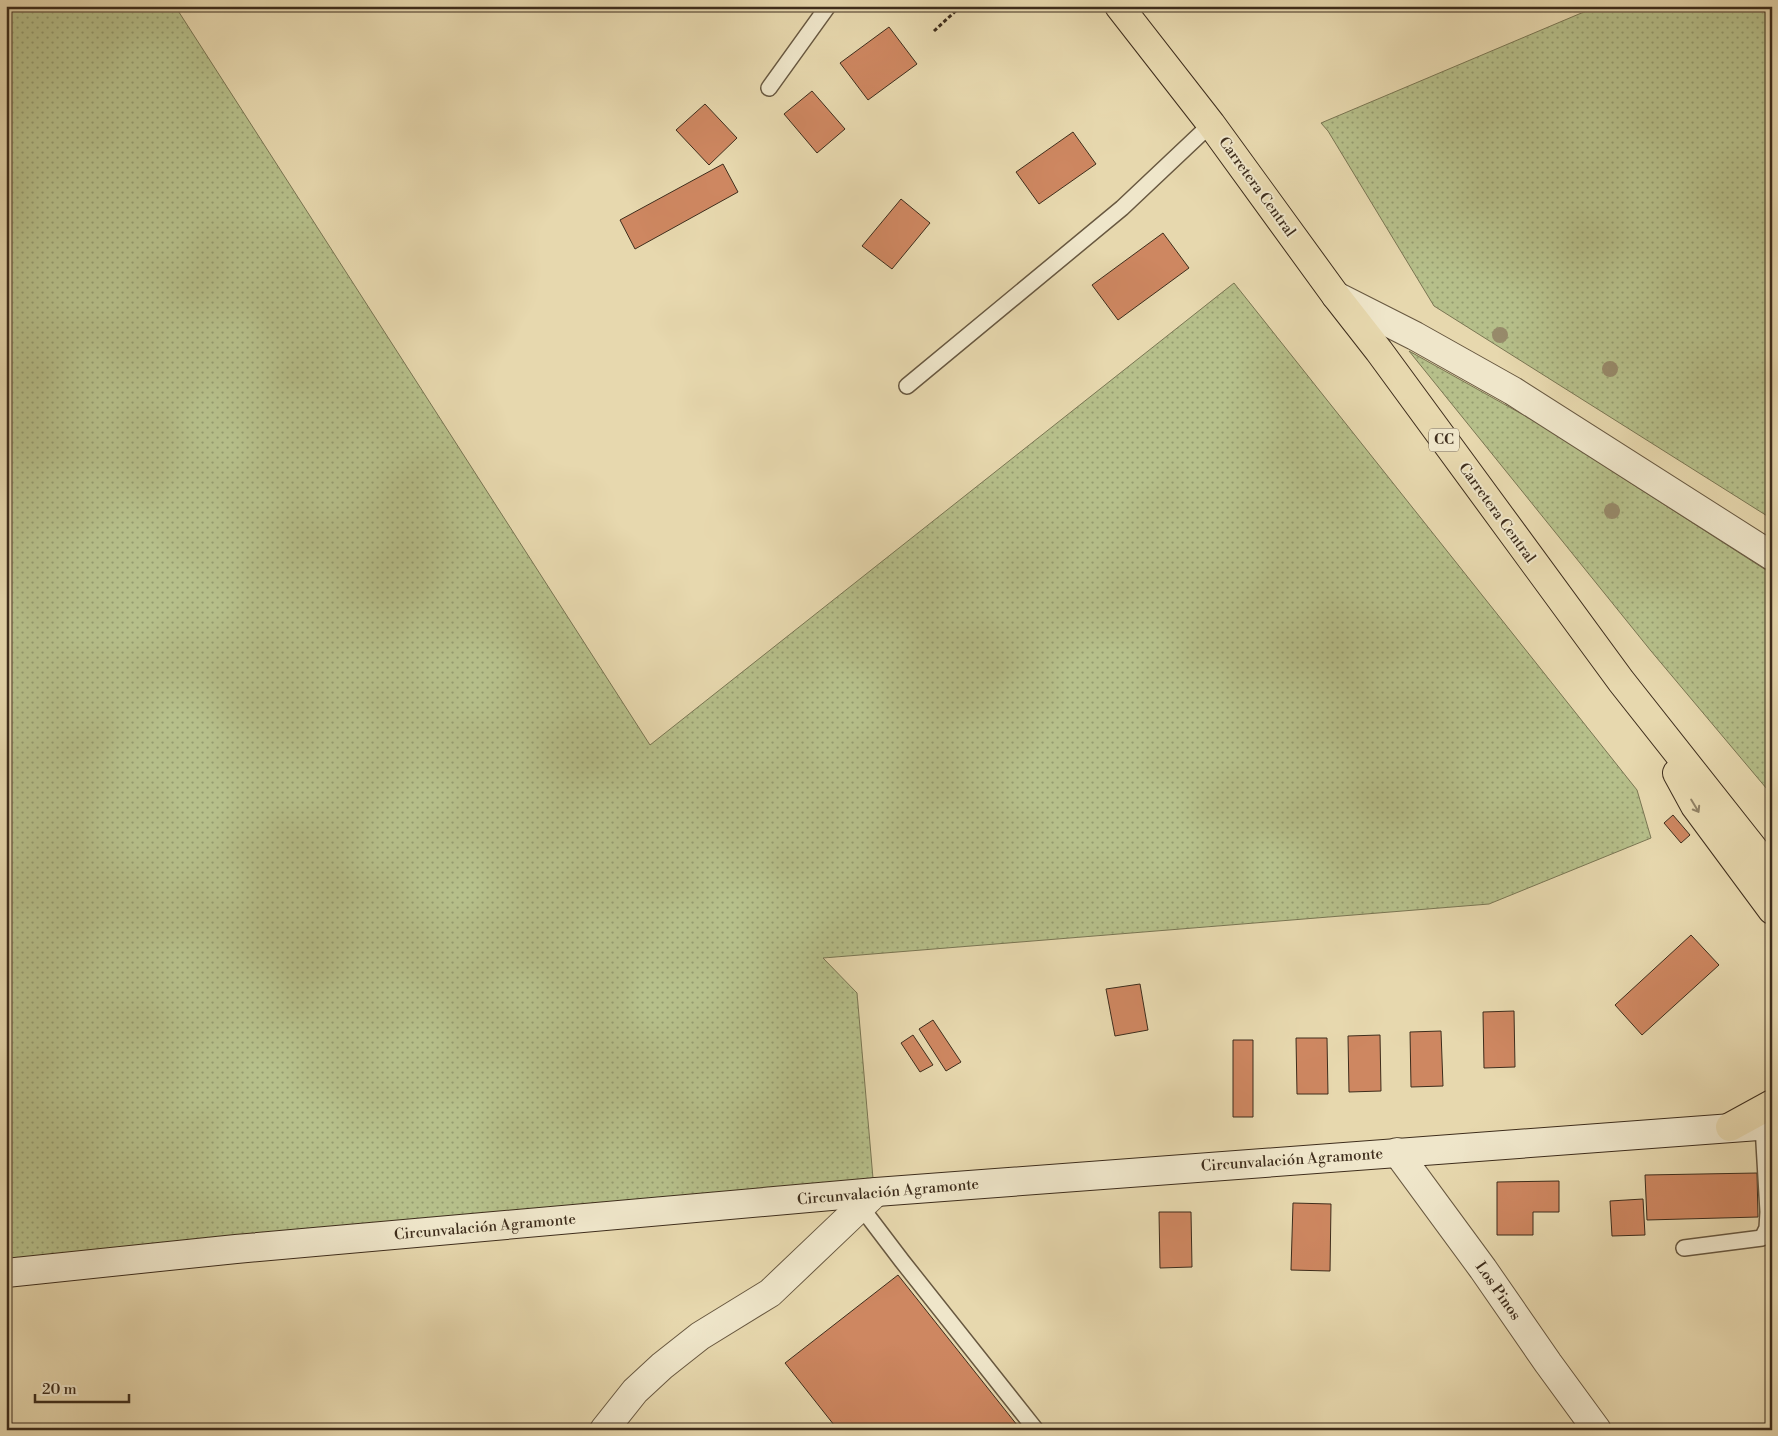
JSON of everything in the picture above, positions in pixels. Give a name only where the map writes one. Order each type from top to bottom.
[{"type":"highway","name":"Carretera Central","points":[[1119,6],[1211,124],[1637,702],[1772,872]]},
{"type":"highway","points":[[1637,702],[1695,806],[1772,910]]},
{"type":"highway","points":[[1730,1127],[1769,1118]]},
{"type":"main road","points":[[1336,296],[1415,336],[1513,391],[1772,556]]},
{"type":"main road","name":"Circunvalación Agramonte","points":[[6,1273],[236,1249],[869,1200],[1397,1152],[1730,1127]]},
{"type":"main road","name":"Los Pinos","points":[[1397,1152],[1484,1269],[1548,1363],[1597,1430]]},
{"type":"main road","points":[[604,1430],[635,1391],[662,1366],[700,1336],[770,1293],[869,1200]]},
{"type":"lane","points":[[769,88],[828,6]]},
{"type":"lane","points":[[907,386],[1122,208],[1211,124]]},
{"type":"lane","points":[[1684,1248],[1762,1238],[1767,1228],[1768,1212],[1769,1118]]},
{"type":"lane","points":[[869,1200],[902,1261],[1036,1430]]},
{"type":"path","points":[[934,31],[960,6]]},
{"type":"green space","points":[[6,6],[175,6],[650,745],[1234,283],[1637,790],[1651,838],[1489,904],[823,958],[857,993],[874,1190],[6,1269]]},
{"type":"green space","points":[[1598,6],[1772,6],[1772,519],[1434,306],[1328,131],[1321,123]]},
{"type":"green space","points":[[1409,351],[1536,422],[1772,574],[1772,795],[1651,651]]},
{"type":"building","points":[[889,27],[917,64],[868,100],[840,63]]},
{"type":"building","points":[[812,91],[845,129],[817,153],[784,114]]},
{"type":"building","points":[[705,104],[737,138],[709,165],[676,130]]},
{"type":"building","points":[[1073,132],[1096,164],[1039,204],[1016,172]]},
{"type":"building","points":[[723,164],[738,192],[635,249],[620,220]]},
{"type":"building","points":[[901,199],[930,223],[892,269],[862,246]]},
{"type":"building","points":[[1163,233],[1189,268],[1118,320],[1092,285]]},
{"type":"building","points":[[1673,815],[1690,835],[1681,843],[1664,823]]},
{"type":"building","points":[[1691,935],[1719,965],[1642,1035],[1615,1005]]},
{"type":"building","points":[[1140,984],[1148,1030],[1115,1036],[1106,989]]},
{"type":"building","points":[[1514,1011],[1515,1067],[1484,1068],[1483,1012]]},
{"type":"building","points":[[933,1020],[961,1062],[946,1071],[919,1029]]},
{"type":"building","points":[[1441,1031],[1443,1086],[1411,1087],[1410,1032]]},
{"type":"building","points":[[913,1035],[933,1065],[920,1072],[901,1043]]},
{"type":"building","points":[[1380,1035],[1381,1091],[1349,1092],[1348,1036]]},
{"type":"building","points":[[1296,1038],[1327,1038],[1328,1094],[1297,1094]]},
{"type":"building","points":[[1233,1040],[1253,1040],[1253,1117],[1233,1117]]},
{"type":"building","points":[[1757,1173],[1758,1217],[1647,1220],[1645,1175]]},
{"type":"building","points":[[1559,1181],[1559,1212],[1533,1212],[1533,1235],[1497,1235],[1497,1182]]},
{"type":"building","points":[[1643,1199],[1645,1235],[1612,1236],[1610,1201]]},
{"type":"building","points":[[1293,1203],[1331,1204],[1330,1271],[1291,1270]]},
{"type":"building","points":[[1159,1212],[1191,1212],[1192,1267],[1160,1268]]},
{"type":"building","points":[[898,1275],[1021,1430],[838,1430],[785,1363]]}]
